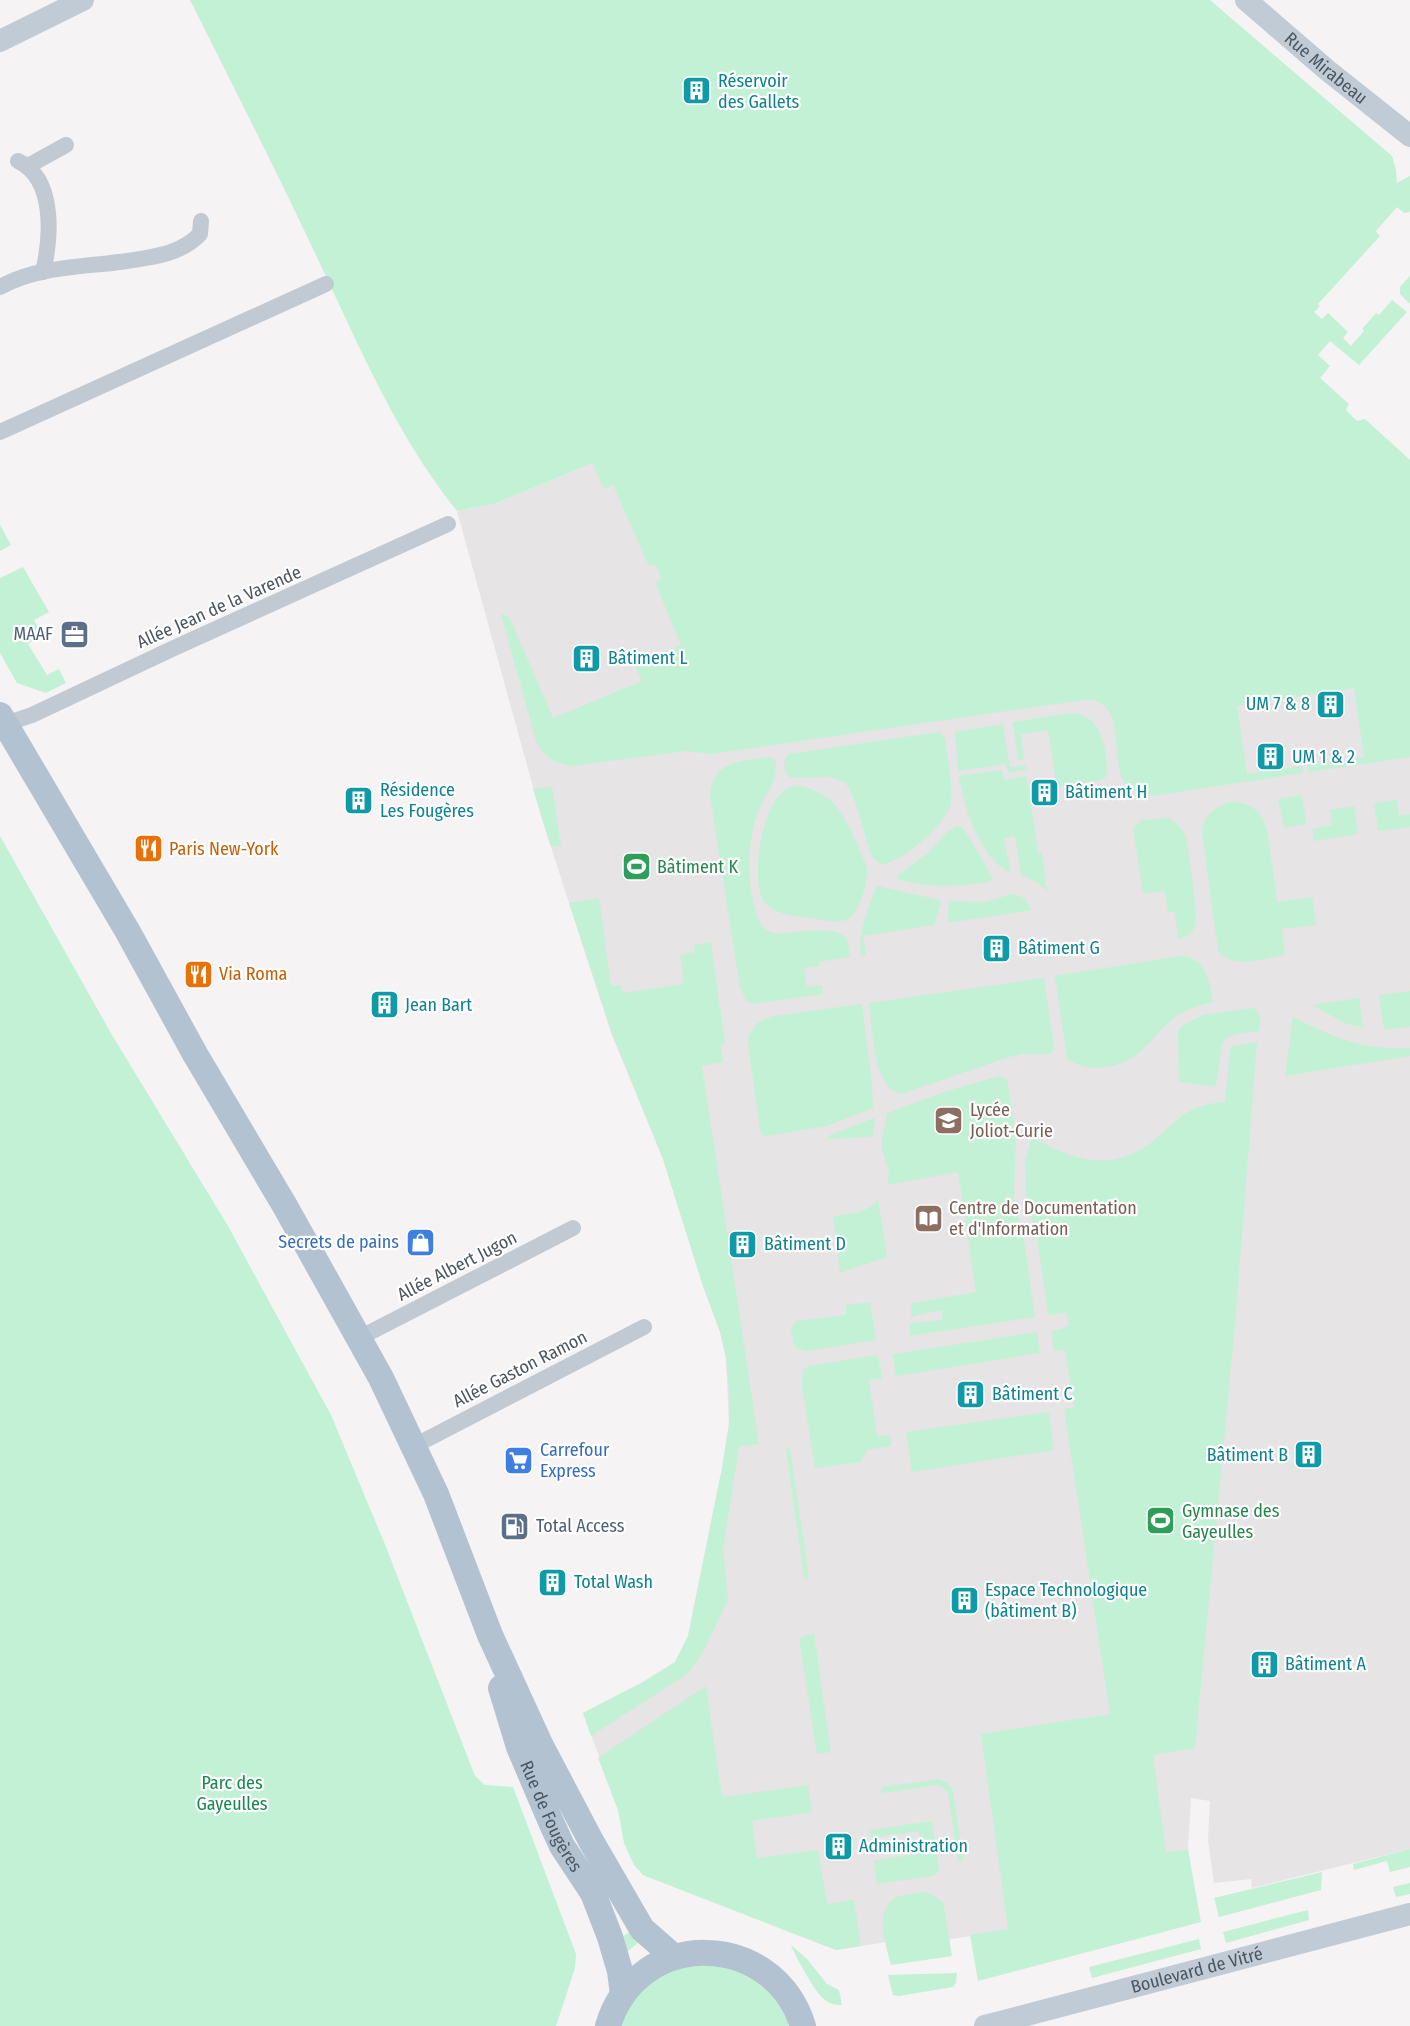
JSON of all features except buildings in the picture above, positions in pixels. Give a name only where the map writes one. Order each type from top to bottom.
[{"type":"main road","points":[[3,719],[128,932],[195,1054],[285,1206],[381,1378],[436,1494],[490,1635],[540,1744],[591,1841],[642,1929],[674,1957]]},
{"type":"main road","name":"Rue de Fougères","points":[[490,1635],[503,1700],[519,1747],[562,1846],[592,1893],[610,1937],[620,1971],[623,1994]]},
{"type":"main road","points":[[608,2026],[623,1994],[637,1978],[654,1965],[674,1957],[711,1952],[748,1961],[764,1971],[790,1998],[803,2026]]},
{"type":"street","points":[[0,41],[83,0]]},
{"type":"street","name":"Rue Mirabeau","points":[[1246,0],[1327,70],[1409,135]]},
{"type":"street","name":"Rue Mirabeau","points":[[1263,0],[1334,62],[1409,135]]},
{"type":"street","points":[[43,272],[48,249],[48,205],[40,186],[23,163],[66,145]]},
{"type":"street","points":[[0,287],[27,275],[165,255],[193,241],[200,234],[201,221]]},
{"type":"street","points":[[0,432],[326,284]]},
{"type":"street","name":"Allée Jean de la Varende","points":[[3,719],[32,715],[448,524]]},
{"type":"street","name":"Allée Albert Jugon","points":[[359,1338],[573,1228]]},
{"type":"street","name":"Allée Gaston Ramon","points":[[414,1446],[644,1327]]},
{"type":"street","name":"Boulevard de Vitré","points":[[985,2026],[1410,1914]]},
{"type":"shaded area","name":"Lycée Joliot-Curie","points":[[598,461],[1410,590],[1410,1849],[1252,1888],[1251,1879],[1214,1883],[1208,1840],[1210,1801],[1191,1798],[1188,1850],[1196,1901],[887,1949],[886,1942],[836,1950],[643,1875],[583,1713],[643,1682],[675,1662],[688,1636],[729,1424],[726,1358],[720,1332],[663,1159],[611,1033],[541,816],[457,511],[494,504]]},
{"type":"green space","points":[[190,0],[1210,0],[1392,156],[1397,183],[1410,176],[1410,212],[1404,213],[1397,207],[1376,231],[1380,236],[1318,304],[1320,306],[1314,312],[1322,319],[1328,313],[1348,332],[1343,338],[1351,346],[1376,313],[1379,315],[1392,300],[1407,312],[1359,365],[1330,341],[1318,355],[1330,366],[1320,378],[1349,404],[1346,410],[1357,421],[1365,419],[1410,460],[1410,757],[1309,772],[1308,765],[1364,757],[1354,688],[1237,706],[1247,774],[1302,766],[1303,773],[1152,796],[1134,791],[1124,781],[1119,767],[1113,719],[1105,707],[1091,699],[711,754],[686,751],[571,766],[550,758],[536,741],[501,614],[509,616],[553,718],[642,681],[635,665],[681,645],[655,582],[662,579],[655,564],[649,566],[613,485],[605,488],[602,486],[593,463],[494,504],[457,511],[415,451],[378,386]]},
{"type":"green space","points":[[1410,276],[1410,304],[1400,294],[1400,287]]},
{"type":"green space","points":[[0,525],[11,545],[0,551]]},
{"type":"green space","points":[[23,567],[49,612],[34,620],[42,635],[28,644],[47,675],[59,669],[66,683],[46,693],[17,683],[0,653],[0,578]]},
{"type":"green space","points":[[1071,713],[1082,715],[1096,727],[1104,745],[1107,776],[1101,780],[1057,787],[1048,730],[1021,734],[1024,759],[1018,760],[1013,722]]},
{"type":"green space","points":[[1003,724],[1010,767],[1025,765],[1026,770],[1008,773],[1006,764],[958,771],[955,732]]},
{"type":"green space","points":[[939,732],[945,738],[951,780],[951,803],[948,811],[921,842],[898,859],[887,863],[879,864],[871,855],[853,795],[845,782],[830,777],[793,778],[787,775],[785,769],[784,762],[789,754]]},
{"type":"green space","points":[[770,757],[776,761],[775,777],[758,812],[750,850],[751,889],[760,923],[767,930],[775,933],[810,930],[835,932],[847,938],[850,957],[818,962],[819,966],[804,968],[807,987],[822,985],[823,994],[752,1004],[746,1000],[740,988],[710,795],[713,783],[723,768],[739,762]]},
{"type":"green space","points":[[1002,770],[1004,780],[1027,776],[1038,853],[1042,853],[1047,891],[1037,882],[1021,875],[1015,836],[1004,838],[1011,873],[990,857],[969,817],[959,776]]},
{"type":"green space","points":[[552,786],[561,846],[551,847],[533,789]]},
{"type":"green space","points":[[796,786],[824,795],[834,804],[849,826],[866,865],[867,878],[863,894],[848,919],[830,921],[787,914],[769,907],[761,897],[758,866],[766,820],[779,796],[789,788]]},
{"type":"green space","points":[[1302,795],[1306,824],[1284,828],[1278,799]]},
{"type":"green space","points":[[1397,800],[1399,816],[1410,814],[1410,827],[1378,831],[1374,803]]},
{"type":"green space","points":[[1231,802],[1251,806],[1258,812],[1266,826],[1277,902],[1312,897],[1316,925],[1282,929],[1285,955],[1240,961],[1224,957],[1218,951],[1202,832],[1211,812]]},
{"type":"green space","points":[[1354,806],[1358,834],[1314,841],[1312,829],[1332,825],[1330,810]]},
{"type":"green space","points":[[1169,818],[1185,835],[1191,866],[1196,919],[1193,930],[1178,939],[1175,912],[1168,912],[1165,891],[1143,894],[1134,834],[1134,827],[1141,820]]},
{"type":"green space","points":[[956,826],[964,829],[975,847],[992,878],[989,882],[943,886],[897,879],[897,876],[928,853],[948,831]]},
{"type":"green space","name":"Parc des Gayeulles","points":[[0,836],[112,1035],[228,1226],[331,1415],[386,1547],[475,1776],[485,1785],[513,1787],[576,1954],[575,1968],[556,2026],[0,2026]]},
{"type":"green space","points":[[878,886],[939,900],[941,903],[934,925],[863,936],[866,955],[861,956],[864,921]]},
{"type":"green space","points":[[1012,894],[1025,898],[1032,910],[948,923],[949,901],[985,902]]},
{"type":"green space","points":[[599,898],[611,986],[621,985],[623,993],[684,984],[680,955],[695,952],[694,945],[711,942],[725,1043],[721,1044],[723,1062],[702,1066],[759,1444],[739,1447],[723,1549],[728,1600],[701,1656],[687,1674],[591,1736],[583,1713],[643,1682],[675,1662],[688,1636],[729,1424],[726,1358],[720,1332],[663,1159],[612,1033],[569,903]]},
{"type":"green space","points":[[1180,956],[1196,961],[1201,966],[1208,978],[1213,1002],[1178,1015],[1141,1051],[1125,1062],[1094,1068],[1075,1063],[1067,1058],[1055,976]]},
{"type":"green space","points":[[1044,978],[1054,1047],[1050,1054],[1022,1054],[1009,1057],[904,1093],[894,1091],[886,1083],[876,1057],[869,1003]]},
{"type":"green space","points":[[1410,991],[1410,1027],[1384,1029],[1379,995]]},
{"type":"green space","points":[[1359,998],[1363,1027],[1347,1024],[1312,1005]]},
{"type":"green space","points":[[862,1004],[873,1108],[827,1126],[768,1136],[762,1135],[748,1044],[753,1029],[759,1022],[774,1016]]},
{"type":"green space","points":[[1252,1008],[1259,1015],[1259,1031],[1234,1035],[1225,1039],[1222,1043],[1216,1085],[1179,1082],[1178,1032],[1180,1027],[1203,1015]]},
{"type":"green space","points":[[1293,1017],[1336,1037],[1363,1045],[1410,1048],[1410,1056],[1285,1076]]},
{"type":"green space","points":[[1257,1042],[1235,1325],[1195,1748],[1153,1755],[1166,1852],[1188,1850],[1201,1922],[978,1981],[970,1935],[1008,1929],[981,1734],[1110,1714],[1064,1409],[1074,1407],[1065,1350],[1054,1351],[1051,1331],[1069,1325],[1066,1312],[1048,1315],[1038,1244],[1026,1196],[1025,1160],[1032,1137],[1062,1152],[1092,1160],[1123,1158],[1138,1151],[1192,1110],[1225,1102],[1232,1046]]},
{"type":"green space","points":[[999,1076],[1007,1080],[1016,1135],[1014,1200],[1025,1246],[1035,1317],[909,1336],[911,1323],[943,1320],[941,1310],[911,1317],[912,1303],[976,1292],[958,1172],[887,1185],[889,1173],[881,1145],[887,1113],[944,1092]]},
{"type":"green space","points":[[874,1118],[873,1135],[869,1137],[826,1139],[830,1135]]},
{"type":"green space","points":[[878,1199],[887,1257],[840,1273],[833,1217],[869,1208]]},
{"type":"green space","points":[[870,1302],[876,1340],[807,1351],[794,1345],[791,1328],[796,1321],[846,1315],[846,1305]]},
{"type":"green space","points":[[1037,1332],[1040,1353],[896,1376],[893,1354]]},
{"type":"green space","points":[[878,1355],[882,1378],[869,1380],[877,1436],[890,1435],[891,1446],[867,1450],[861,1462],[815,1468],[802,1386],[803,1370],[809,1366]]},
{"type":"green space","points":[[1049,1412],[1054,1450],[912,1472],[906,1432]]},
{"type":"green space","points":[[788,1447],[809,1577],[807,1580],[804,1577],[786,1449]]},
{"type":"green space","points":[[814,1633],[831,1752],[817,1754],[799,1638]]},
{"type":"green space","points":[[706,1686],[722,1797],[808,1785],[812,1812],[752,1821],[757,1858],[818,1850],[827,1904],[854,1900],[861,1946],[836,1950],[643,1875],[634,1865],[624,1843],[618,1810],[598,1758]]},
{"type":"green space","points":[[938,1779],[948,1783],[953,1791],[963,1859],[961,1861],[958,1860],[948,1793],[942,1787],[936,1785],[880,1792],[882,1787]]},
{"type":"green space","points":[[932,1821],[939,1868],[937,1873],[933,1876],[877,1884],[874,1861],[922,1853],[919,1831],[871,1838],[870,1830]]},
{"type":"green space","points":[[1410,1849],[1410,1867],[1390,1872],[1387,1861],[1354,1870],[1353,1864]]},
{"type":"green space","points":[[1322,1872],[1321,1890],[1219,1917],[1214,1898]]},
{"type":"green space","points":[[1410,1883],[1410,1894],[1396,1897],[1393,1887]]},
{"type":"green space","points":[[921,1892],[928,1893],[943,1902],[952,1956],[891,1965],[884,1938],[885,1910],[897,1897]]},
{"type":"green space","points":[[1308,1910],[1309,1920],[1226,1943],[1223,1932]]},
{"type":"green space","points":[[632,1930],[638,1943],[624,1954],[618,1940]]},
{"type":"green space","points":[[1199,1939],[1201,1949],[1092,1978],[1089,1967]]},
{"type":"green space","points":[[791,1945],[807,1959],[827,1984],[839,1990],[842,2005],[830,2003],[820,1995]]},
{"type":"green space","points":[[730,1965],[776,1994],[793,2026],[617,2026],[631,1997],[676,1966]]},
{"type":"green space","points":[[957,1973],[953,1987],[899,1996],[893,1995],[888,1975]]},
{"type":"place","name":"Réservoir des Gallets","points":[[697,91]]},
{"type":"place","name":"MAAF","points":[[74,634]]},
{"type":"place","name":"Bâtiment L","points":[[587,658]]},
{"type":"place","name":"UM 7 & 8","points":[[1331,704]]},
{"type":"place","name":"UM 1 & 2","points":[[1271,757]]},
{"type":"place","name":"Bâtiment H","points":[[1044,792]]},
{"type":"place","name":"Résidence Les Fougères","points":[[359,800]]},
{"type":"place","name":"Paris New-York","points":[[148,849]]},
{"type":"place","name":"Bâtiment K","points":[[636,867]]},
{"type":"place","name":"Bâtiment G","points":[[997,948]]},
{"type":"place","name":"Via Roma","points":[[198,974]]},
{"type":"place","name":"Jean Bart","points":[[384,1005]]},
{"type":"place","name":"Lycée Joliot-Curie","points":[[949,1120]]},
{"type":"place","name":"Centre de Documentation et d'Information","points":[[928,1218]]},
{"type":"place","name":"Secrets de pains","points":[[420,1242]]},
{"type":"place","name":"Bâtiment D","points":[[743,1244]]},
{"type":"place","name":"Bâtiment C","points":[[971,1394]]},
{"type":"place","name":"Bâtiment B","points":[[1309,1455]]},
{"type":"place","name":"Carrefour Express","points":[[519,1460]]},
{"type":"place","name":"Gymnase des Gayeulles","points":[[1161,1521]]},
{"type":"place","name":"Total Access","points":[[515,1526]]},
{"type":"place","name":"Total Wash","points":[[553,1582]]},
{"type":"place","name":"Espace Technologique (bâtiment B)","points":[[964,1600]]},
{"type":"place","name":"Bâtiment A","points":[[1264,1664]]},
{"type":"place","name":"Administration","points":[[838,1846]]}]
